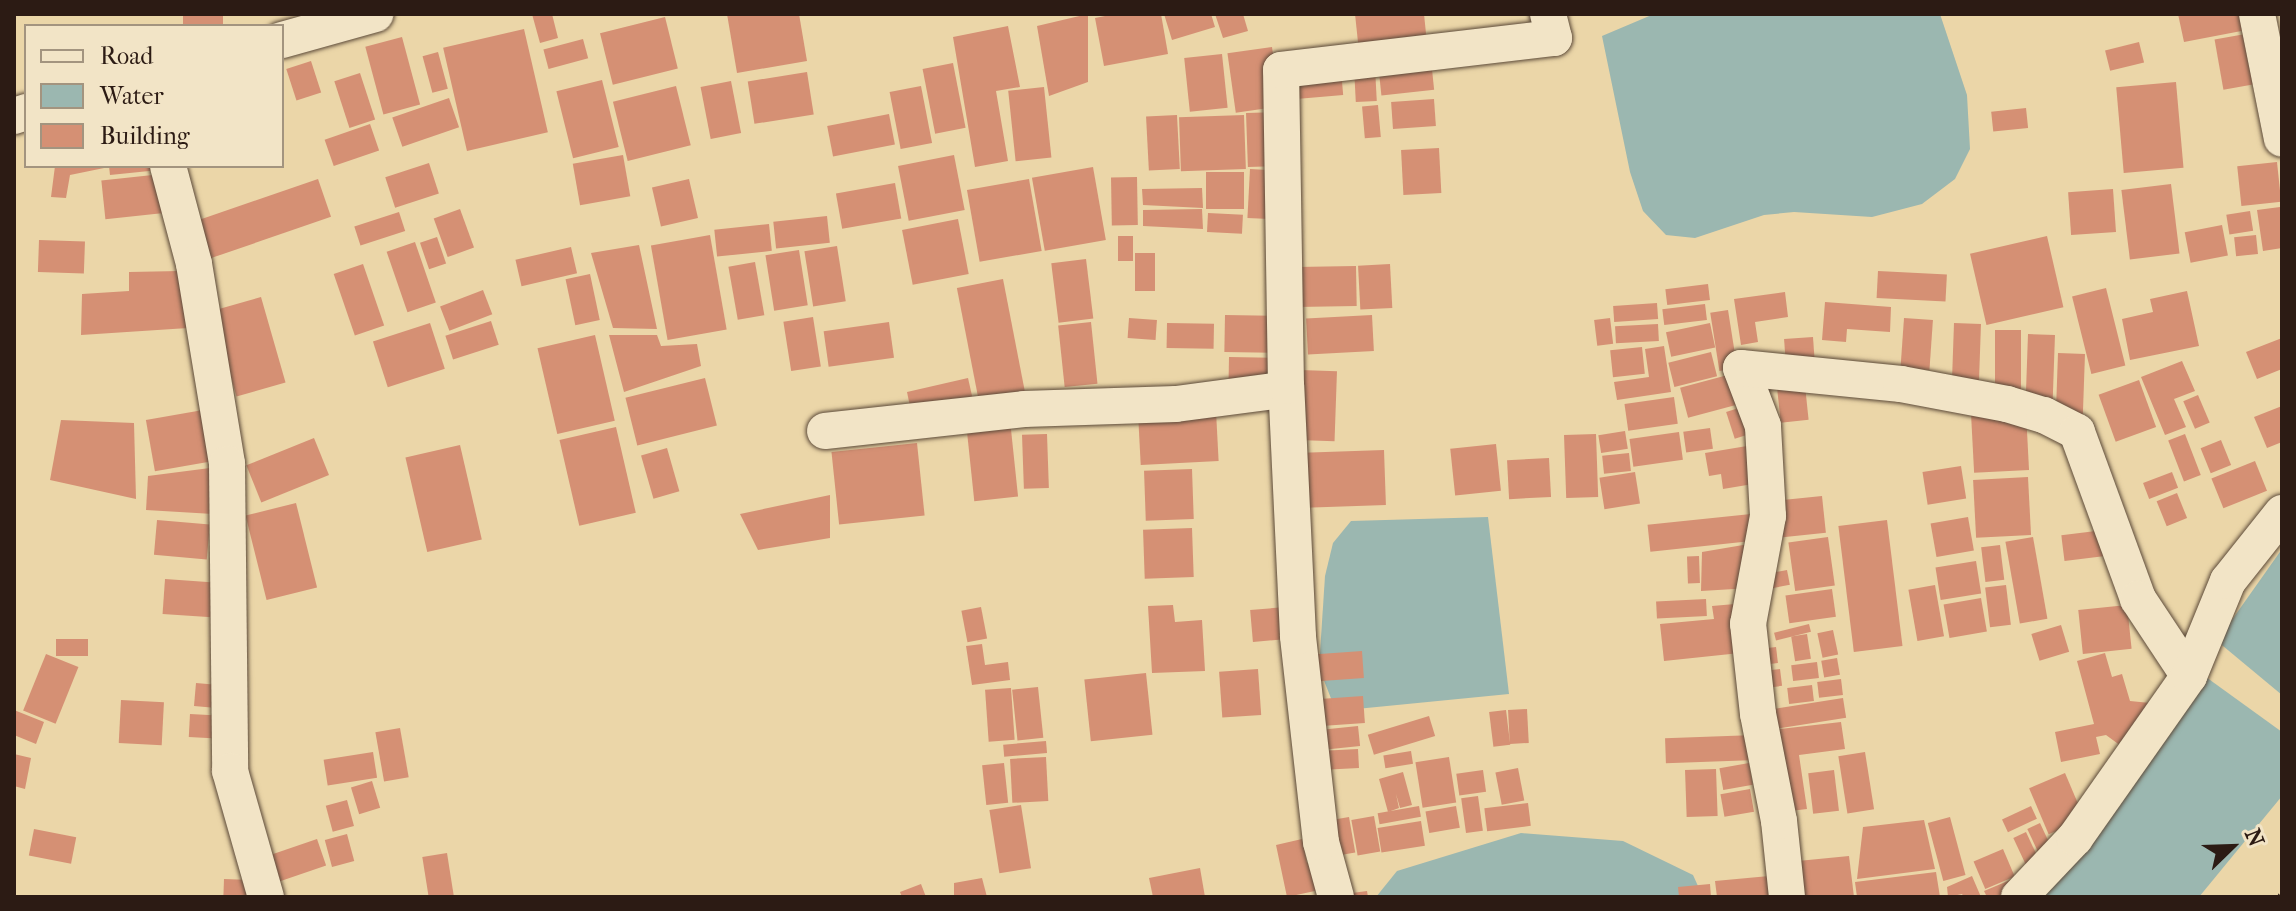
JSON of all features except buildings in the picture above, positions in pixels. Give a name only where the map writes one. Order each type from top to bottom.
[{"type":"street","points":[[284,39],[375,14]]},
{"type":"street","points":[[1336,897],[1321,842],[1298,636],[1286,386],[1281,70],[1554,38],[1548,14]]},
{"type":"street","points":[[2257,14],[2282,139]]},
{"type":"street","points":[[169,168],[194,264],[227,464],[230,771],[266,897]]},
{"type":"street","points":[[1787,897],[1779,821],[1758,714],[1748,624],[1768,516],[1763,426],[1741,368],[1901,384],[1962,395],[2044,415],[2077,432],[2138,599],[2189,676]]},
{"type":"street","points":[[825,431],[1024,409],[1176,404],[1275,391],[1286,386]]},
{"type":"street","points":[[2019,897],[2075,838],[2189,676],[2228,581],[2282,513]]},
{"type":"water","points":[[1654,14],[1940,14],[1967,95],[1970,149],[1955,179],[1922,204],[1872,217],[1794,212],[1764,215],[1695,238],[1666,235],[1643,211],[1630,172],[1602,36]]},
{"type":"water","points":[[1488,517],[1509,694],[1336,711],[1319,668],[1325,576],[1333,543],[1351,521]]},
{"type":"water","points":[[2282,549],[2282,695],[2217,641]]},
{"type":"water","points":[[2199,672],[2282,732],[2282,796],[2199,897],[2043,897]]},
{"type":"water","points":[[1521,833],[1623,841],[1693,875],[1703,897],[1376,897],[1397,871]]}]
